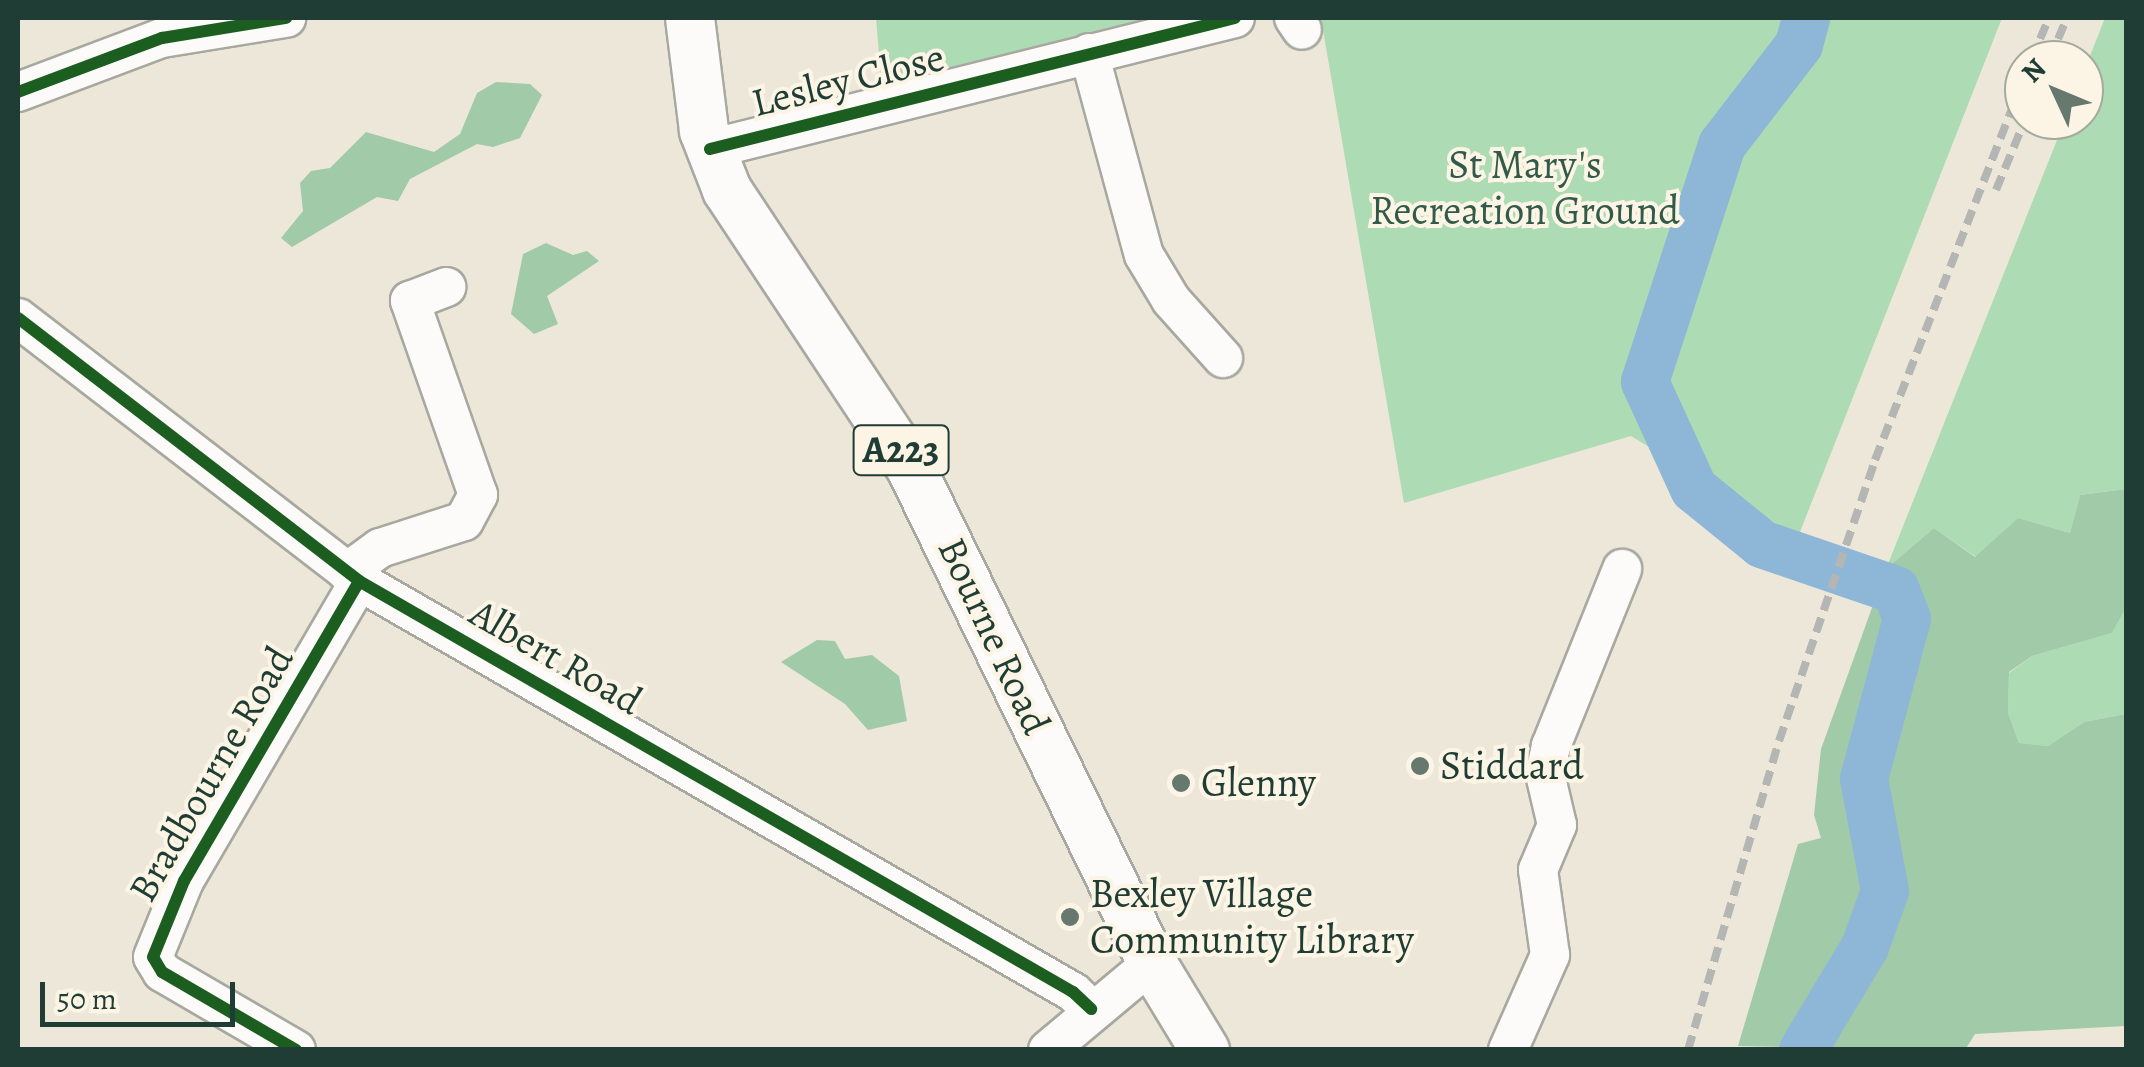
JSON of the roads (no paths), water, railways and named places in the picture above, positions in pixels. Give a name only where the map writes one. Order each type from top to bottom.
[{"type":"main road","name":"Bourne Road","points":[[665,18],[684,105],[707,140],[758,243],[910,466],[1152,963],[1205,1050]]},
{"type":"main road","name":"Bourne Road","points":[[690,18],[707,140]]},
{"type":"street","points":[[18,92],[162,38],[286,18]]},
{"type":"street","name":"Lesley Close","points":[[707,140],[1235,18]]},
{"type":"street","points":[[1089,53],[1154,278],[1223,358]]},
{"type":"street","points":[[353,576],[380,548],[464,521],[478,496],[410,301],[446,288]]},
{"type":"street","name":"Albert Road","points":[[18,318],[353,576],[1073,992],[1092,1009]]},
{"type":"street","points":[[1508,1050],[1550,955],[1538,870],[1558,825],[1545,774],[1551,746],[1622,569]]},
{"type":"street","name":"Bradbourne Road","points":[[296,1050],[162,972],[153,958],[184,881],[353,576]]},
{"type":"street","points":[[1048,1050],[1092,1009],[1152,963]]},
{"type":"waterway","points":[[1803,1050],[1865,947],[1885,891],[1864,779],[1907,619],[1896,590],[1762,544],[1694,489],[1645,382],[1722,145],[1799,45],[1806,18]]},
{"type":"railway","points":[[2040,40],[2049,18]]},
{"type":"railway","points":[[2058,40],[2067,18]]},
{"type":"railway","points":[[1688,1050],[1779,741],[1875,460],[2004,129]]},
{"type":"railway","points":[[1996,190],[2017,140]]},
{"type":"place","name":"Stiddard","points":[[1420,766]]},
{"type":"place","name":"Glenny","points":[[1181,783]]},
{"type":"place","name":"Bexley Village Community Library","points":[[1070,917]]},
{"type":"park label","name":"St Mary's Recreation Ground","points":[[1525,188]]}]
